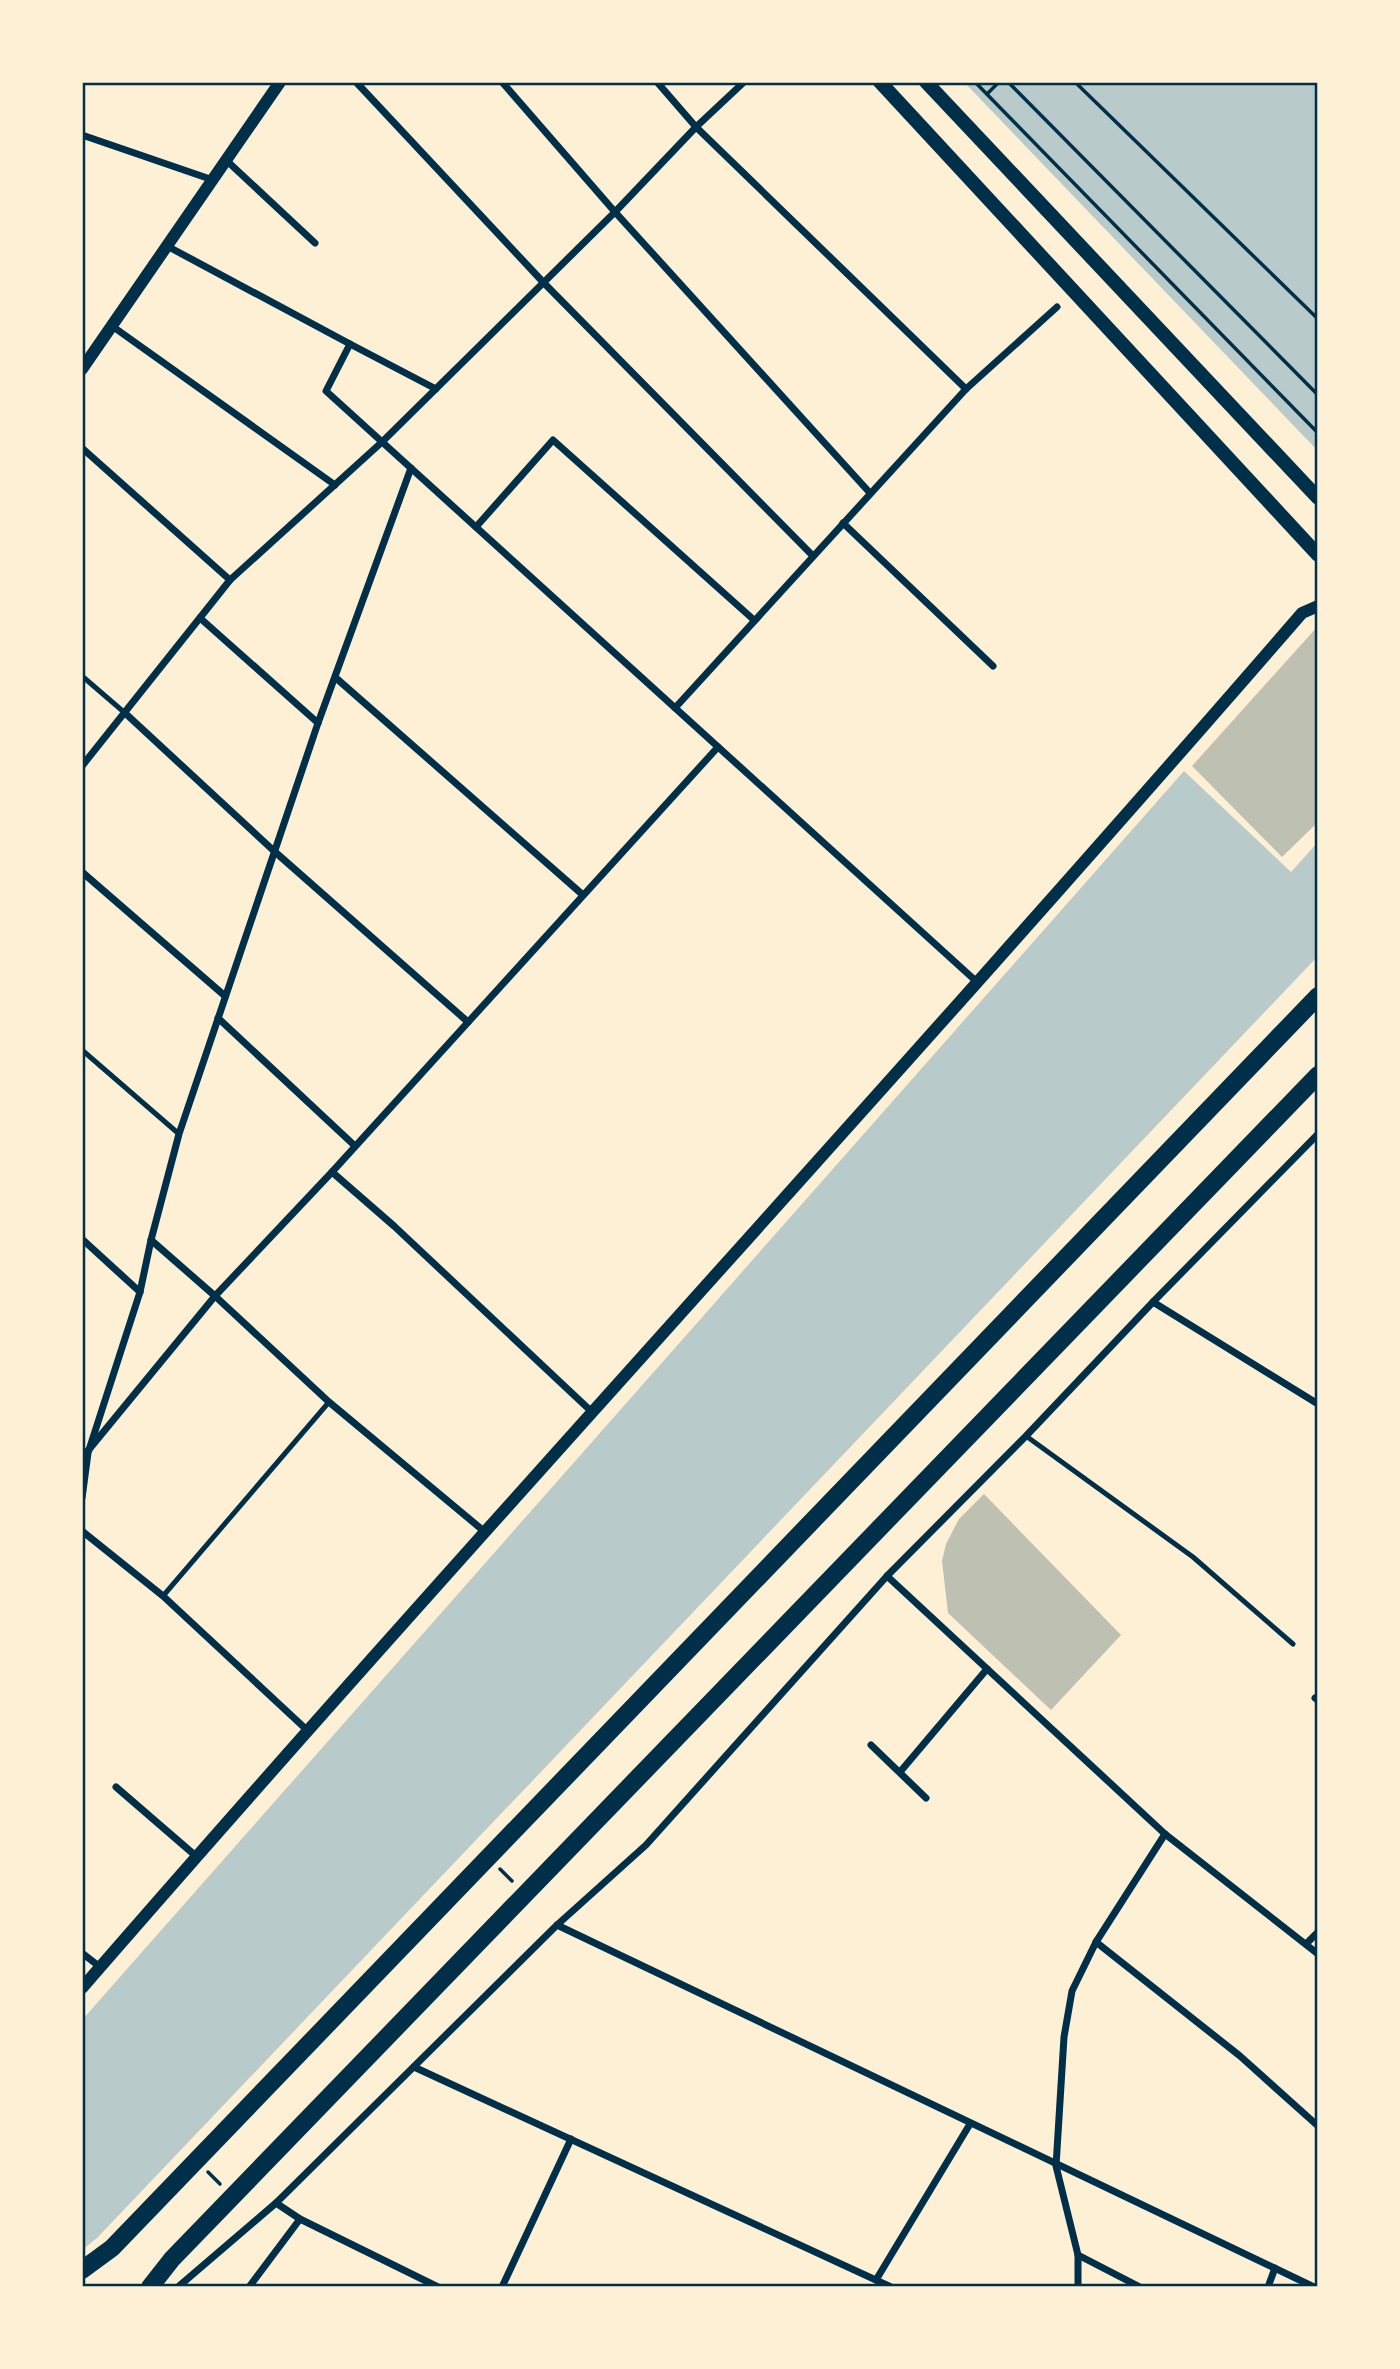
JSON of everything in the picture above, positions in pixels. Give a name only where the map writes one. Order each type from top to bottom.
[{"type":"main road","points":[[880,82],[1318,555]]},
{"type":"main road","points":[[926,82],[1318,498]]},
{"type":"main road","points":[[82,2270],[122,2239],[1318,996]]},
{"type":"main road","points":[[150,2287],[189,2242],[1318,1075]]},
{"type":"street","points":[[82,369],[280,82]]},
{"type":"street","points":[[356,82],[543,282],[813,556]]},
{"type":"street","points":[[502,82],[615,212],[870,493]]},
{"type":"street","points":[[657,82],[696,127],[965,389]]},
{"type":"street","points":[[82,766],[230,580],[382,442],[744,82]]},
{"type":"street","points":[[82,135],[213,180]]},
{"type":"street","points":[[226,160],[314,243]]},
{"type":"street","points":[[167,246],[436,389]]},
{"type":"street","points":[[675,708],[965,389],[1057,307]]},
{"type":"street","points":[[112,326],[335,485]]},
{"type":"street","points":[[350,344],[326,391],[978,983]]},
{"type":"street","points":[[476,527],[553,440],[754,620]]},
{"type":"street","points":[[82,448],[230,580]]},
{"type":"street","points":[[82,1499],[84,1453],[140,1292],[179,1135],[318,723],[411,468]]},
{"type":"street","points":[[843,523],[993,666]]},
{"type":"street","points":[[82,1988],[485,1532],[978,983],[1302,613],[1318,606]]},
{"type":"street","points":[[200,618],[318,723]]},
{"type":"street","points":[[336,678],[583,894]]},
{"type":"street","points":[[125,713],[274,851],[468,1022]]},
{"type":"street","points":[[84,1453],[215,1296],[718,747]]},
{"type":"street","points":[[82,872],[225,996]]},
{"type":"street","points":[[218,1018],[355,1146]]},
{"type":"street","points":[[178,2287],[276,2203],[556,1925],[646,1845],[887,1576],[1027,1436],[1153,1302],[1318,1134]]},
{"type":"street","points":[[332,1171],[592,1412]]},
{"type":"street","points":[[82,1238],[140,1292]]},
{"type":"street","points":[[151,1240],[329,1402],[485,1532]]},
{"type":"street","points":[[1153,1302],[1318,1404]]},
{"type":"street","points":[[82,1531],[163,1596],[309,1731]]},
{"type":"street","points":[[887,1576],[1165,1834],[1318,1954]]},
{"type":"street","points":[[900,1772],[987,1669]]},
{"type":"street","points":[[871,1745],[926,1797]]},
{"type":"street","points":[[116,1787],[198,1857]]},
{"type":"street","points":[[1078,2287],[1078,2255],[1056,2166],[1064,2037],[1072,1991],[1096,1941],[1165,1834]]},
{"type":"street","points":[[556,1925],[1314,2287]]},
{"type":"street","points":[[1307,1943],[1318,1932]]},
{"type":"street","points":[[1096,1941],[1240,2056],[1318,2126]]},
{"type":"street","points":[[82,1953],[100,1967]]},
{"type":"street","points":[[414,2067],[891,2287]]},
{"type":"street","points":[[876,2280],[970,2124]]},
{"type":"street","points":[[502,2287],[571,2139]]},
{"type":"street","points":[[276,2203],[300,2218],[438,2287]]},
{"type":"street","points":[[249,2287],[300,2218]]},
{"type":"street","points":[[1078,2255],[1140,2287]]},
{"type":"street","points":[[1268,2287],[1275,2268]]},
{"type":"lane","points":[[82,676],[125,713]]},
{"type":"lane","points":[[82,1049],[179,1135]]},
{"type":"lane","points":[[163,1596],[329,1402]]},
{"type":"lane","points":[[1027,1436],[1194,1557],[1293,1644]]},
{"type":"path","points":[[975,82],[1318,433]]},
{"type":"path","points":[[987,94],[999,82]]},
{"type":"path","points":[[1007,82],[1318,394]]},
{"type":"path","points":[[1075,82],[1318,319]]},
{"type":"shaded area","points":[[964,82],[1318,82],[1318,451]]},
{"type":"shaded area","points":[[1184,771],[1291,872],[1318,842],[1318,956],[97,2238],[82,2250],[82,2020]]},
{"type":"building","points":[[1318,626],[1318,822],[1282,857],[1192,766]]},
{"type":"building","points":[[984,1494],[1121,1635],[1051,1710],[948,1613],[942,1561],[946,1544],[959,1519]]}]
